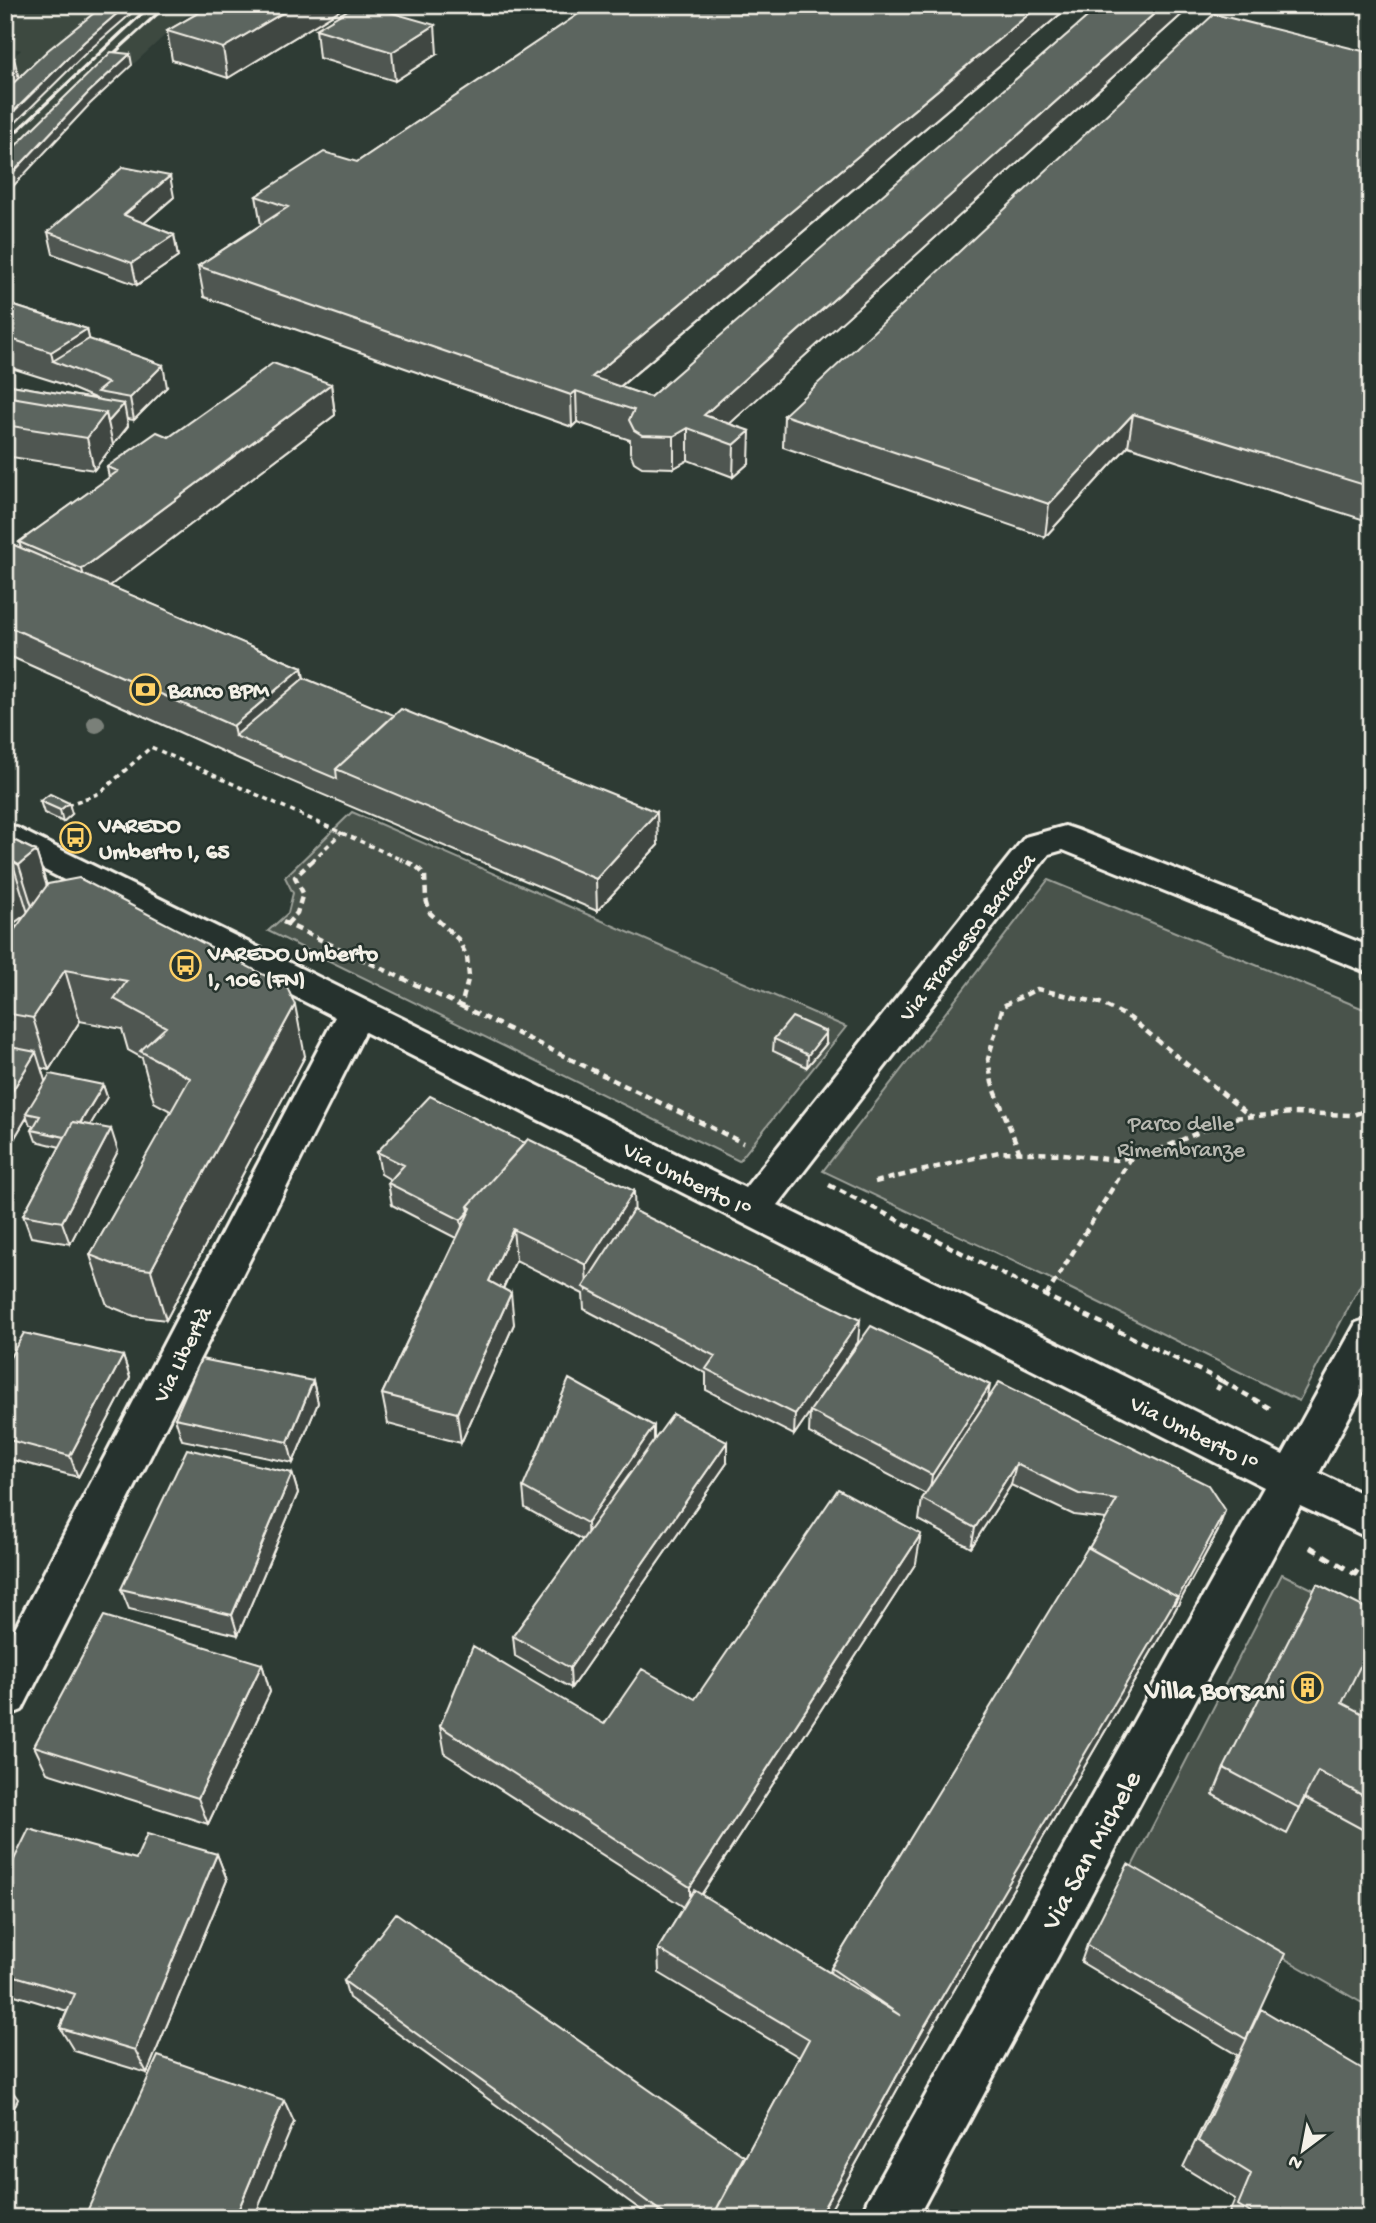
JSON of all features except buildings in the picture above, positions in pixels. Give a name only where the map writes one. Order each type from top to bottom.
[{"type":"street","name":"Via Umberto I°","points":[[5,836],[74,889],[356,1013],[1371,1520]]},
{"type":"street","name":"Via Francesco Baracca","points":[[751,1210],[1037,845],[1065,838],[1371,961]]},
{"type":"street","name":"Via Libertà","points":[[5,1695],[356,1013]]},
{"type":"street","name":"Via San Michele","points":[[887,2218],[1371,1335]]},
{"type":"path","points":[[62,807],[74,800],[100,793],[151,747],[416,866],[425,875],[424,894],[431,916],[454,934],[470,963],[469,985],[461,1006]]},
{"type":"path","points":[[5,790],[18,796]]},
{"type":"path","points":[[287,925],[297,913],[303,893],[295,877],[342,832]]},
{"type":"path","points":[[276,919],[788,1164]]},
{"type":"path","points":[[1020,1153],[992,1083],[988,1059],[1003,1006],[1037,989],[1100,1003],[1130,1018],[1250,1116]]},
{"type":"path","points":[[875,1182],[987,1155],[1063,1154],[1115,1160],[1152,1153],[1231,1118],[1353,1115],[1371,1108]]},
{"type":"path","points":[[1046,1296],[1131,1157]]},
{"type":"shaded area","points":[[5,5],[198,5],[90,104],[5,194],[5,64],[21,50],[5,46]]},
{"type":"green space","points":[[352,812],[846,1027],[739,1161],[268,931],[288,913],[293,893],[285,877]]},
{"type":"green space","name":"Parco delle Rimembranze","points":[[1048,880],[1371,1012],[1371,1265],[1299,1401],[823,1171]]},
{"type":"green space","points":[[1282,1574],[1371,1618],[1371,2008],[1130,1870]]},
{"type":"railway","points":[[5,142],[151,5]]},
{"type":"railway","points":[[100,66],[167,5]]},
{"type":"place","name":"Banco BPM","points":[[145,689]]},
{"type":"place","name":"VAREDO Umberto I, 65","points":[[76,837]]},
{"type":"place","name":"VAREDO Umberto I, 106 (FN)","points":[[185,965]]},
{"type":"place","name":"Villa Borsani","points":[[1308,1688]]}]
